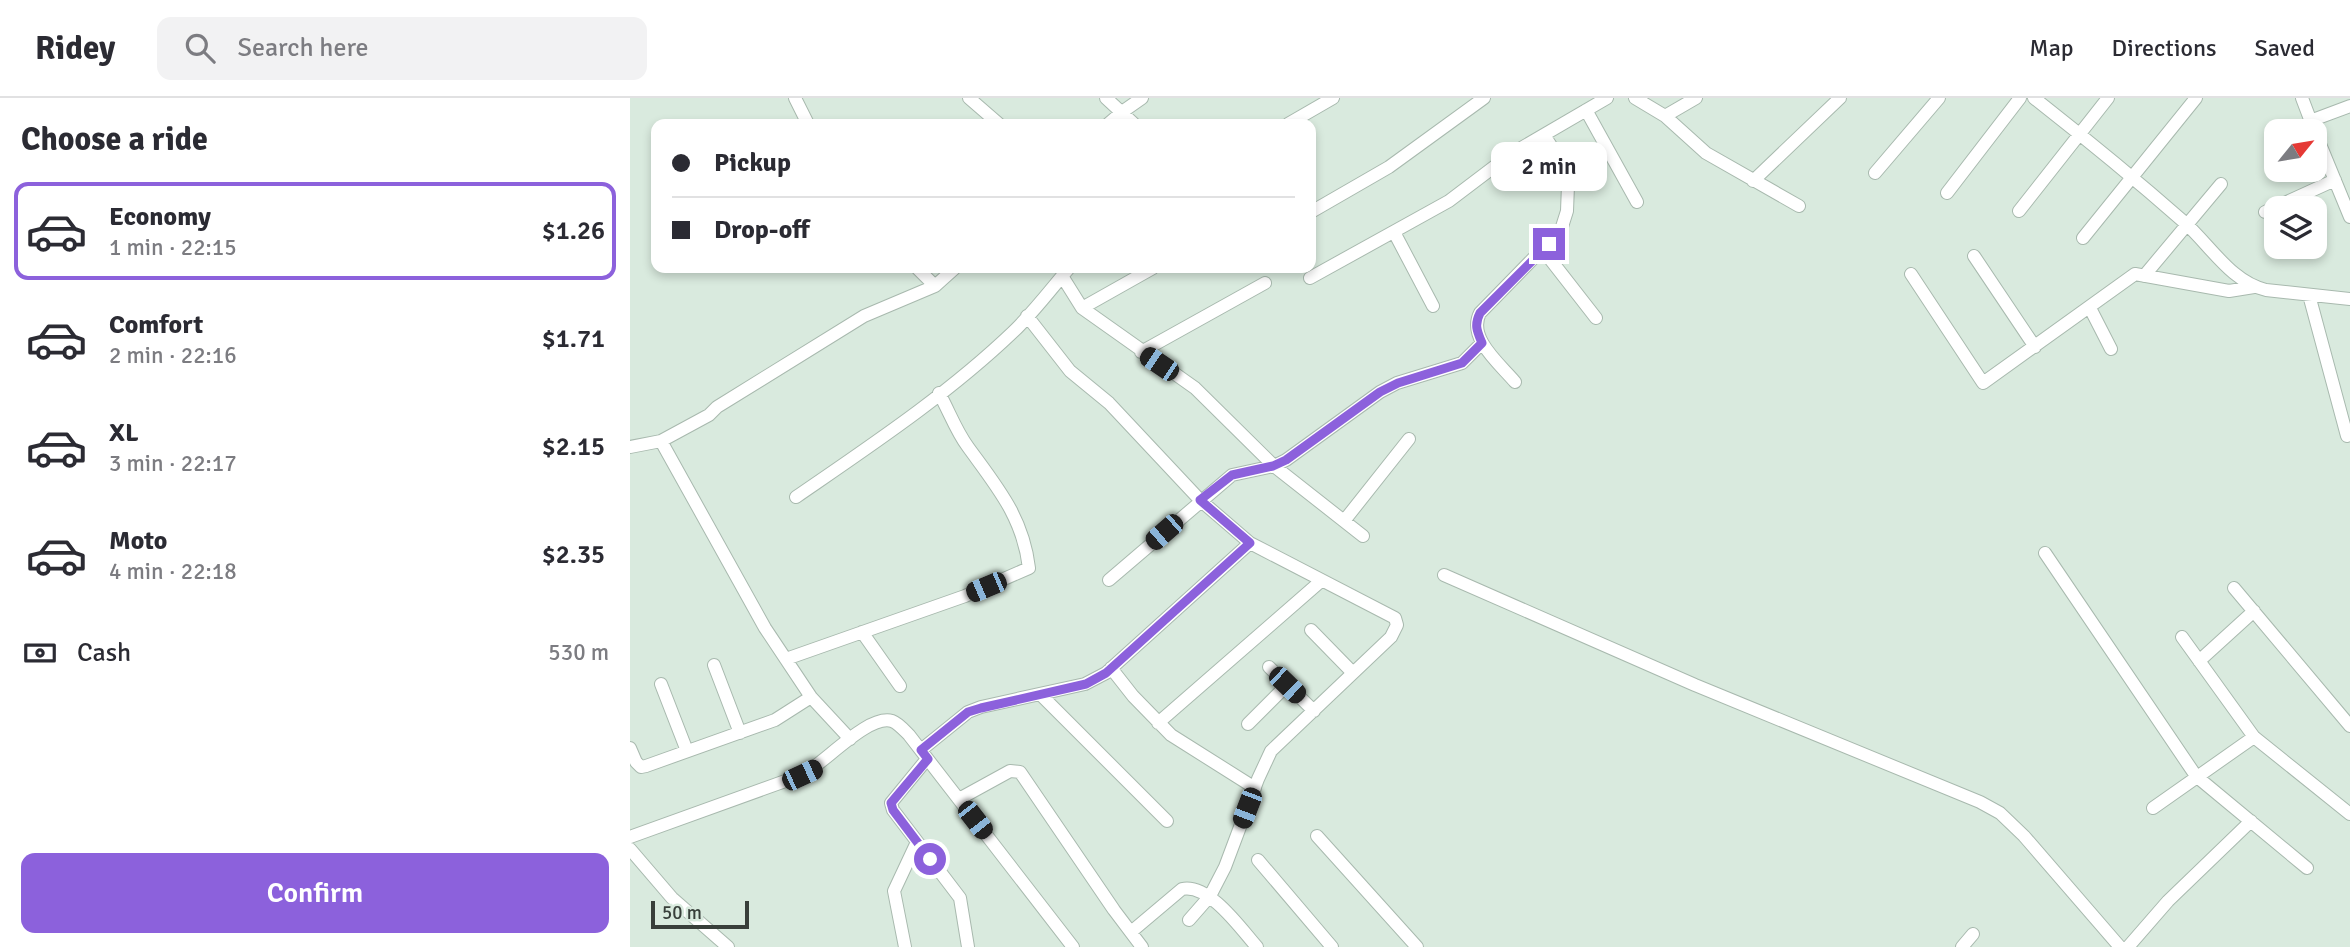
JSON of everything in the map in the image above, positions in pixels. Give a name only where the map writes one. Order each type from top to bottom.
[{"type":"street","points":[[795,98],[806,119]]},
{"type":"street","points":[[969,98],[993,119]]},
{"type":"street","points":[[1106,98],[1129,119]]},
{"type":"street","points":[[1113,119],[1142,98]]},
{"type":"street","points":[[1297,119],[1334,98]]},
{"type":"street","points":[[1316,209],[1389,166],[1484,98]]},
{"type":"street","points":[[1310,278],[1449,201],[1511,154],[1607,98]]},
{"type":"street","points":[[1635,98],[1665,116],[1706,153],[1799,206]]},
{"type":"street","points":[[1665,116],[1696,98]]},
{"type":"street","points":[[1753,181],[1840,98]]},
{"type":"street","points":[[1875,173],[1939,98]]},
{"type":"street","points":[[1947,193],[2020,98]]},
{"type":"street","points":[[2034,98],[2080,133],[2186,224],[2242,280],[2254,287]]},
{"type":"street","points":[[2019,211],[2108,98]]},
{"type":"street","points":[[2083,238],[2196,98]]},
{"type":"street","points":[[2302,98],[2310,119]]},
{"type":"street","points":[[2328,119],[2350,106]]},
{"type":"street","points":[[1586,110],[1637,202]]},
{"type":"street","points":[[1514,382],[1482,343],[1475,328],[1480,313],[1561,230],[1567,211],[1568,185],[1555,152],[1544,135]]},
{"type":"street","points":[[2328,163],[2350,217]]},
{"type":"street","points":[[2300,196],[2335,180]]},
{"type":"street","points":[[2144,276],[2221,184]]},
{"type":"street","points":[[1394,232],[1433,306]]},
{"type":"street","points":[[1543,250],[1596,318]]},
{"type":"street","points":[[1974,256],[2035,348]]},
{"type":"street","points":[[922,273],[935,286]]},
{"type":"street","points":[[630,447],[661,441],[709,415],[717,407],[864,316],[935,286],[949,273]]},
{"type":"street","points":[[796,498],[903,423],[997,346],[1064,273]]},
{"type":"street","points":[[1065,273],[1082,308],[1195,388],[1273,466],[1363,536]]},
{"type":"street","points":[[1082,308],[1144,273]]},
{"type":"street","points":[[1911,274],[1983,383],[2134,274],[2229,291],[2254,287],[2350,299]]},
{"type":"street","points":[[1141,352],[1265,283]]},
{"type":"street","points":[[2309,295],[2347,436]]},
{"type":"street","points":[[2090,307],[2111,349]]},
{"type":"street","points":[[1027,316],[1070,371],[1109,403],[1200,500],[1250,543],[1395,618],[1397,625],[1391,637],[1271,751],[1225,867],[1210,896],[1189,920]]},
{"type":"street","points":[[1109,580],[1232,475],[1273,466],[1286,460],[1380,392],[1398,383],[1462,363],[1482,343]]},
{"type":"street","points":[[786,659],[965,596],[1029,568],[1016,518],[990,475],[967,446],[939,393]]},
{"type":"street","points":[[1344,521],[1409,439]]},
{"type":"street","points":[[661,441],[714,541],[765,628],[811,697],[850,739]]},
{"type":"street","points":[[968,947],[960,898],[893,810],[891,803],[924,755],[968,712],[1086,684],[1111,668],[1250,543]]},
{"type":"street","points":[[2045,553],[2196,776],[2307,868]]},
{"type":"street","points":[[1444,575],[1695,685],[1980,802],[2000,813],[2024,836],[2120,947]]},
{"type":"street","points":[[1158,723],[1321,581]]},
{"type":"street","points":[[2234,588],[2350,726]]},
{"type":"street","points":[[2199,661],[2254,611]]},
{"type":"street","points":[[1311,630],[1353,673]]},
{"type":"street","points":[[863,632],[900,686]]},
{"type":"street","points":[[2182,637],[2254,737],[2350,814]]},
{"type":"street","points":[[714,665],[740,733]]},
{"type":"street","points":[[1269,667],[1314,711]]},
{"type":"street","points":[[1111,668],[1133,696],[1171,735],[1255,788]]},
{"type":"street","points":[[661,684],[687,751]]},
{"type":"street","points":[[1248,724],[1287,685]]},
{"type":"street","points":[[1040,694],[1167,821]]},
{"type":"street","points":[[630,748],[636,762],[641,766],[775,720],[811,697]]},
{"type":"street","points":[[630,837],[802,775],[815,768],[864,727],[879,721],[893,721],[909,736],[1073,947]]},
{"type":"street","points":[[2153,808],[2254,737]]},
{"type":"street","points":[[959,799],[1010,771],[1020,772],[1142,947]]},
{"type":"street","points":[[2128,947],[2168,901],[2250,821]]},
{"type":"street","points":[[1317,836],[1417,947]]},
{"type":"street","points":[[905,947],[894,891],[918,842]]},
{"type":"street","points":[[632,857],[672,898],[728,947]]},
{"type":"street","points":[[1258,860],[1332,947]]},
{"type":"street","points":[[1131,932],[1182,889],[1191,888],[1210,896],[1257,947]]},
{"type":"street","points":[[1962,947],[1973,934]]},
{"type":"route","points":[[930,859],[893,810],[891,803],[928,759],[921,750],[968,712],[1086,684],[1106,673],[1250,543],[1200,500],[1232,475],[1273,466],[1286,460],[1380,392],[1398,383],[1462,363],[1482,343],[1475,328],[1480,313],[1549,244]]}]
